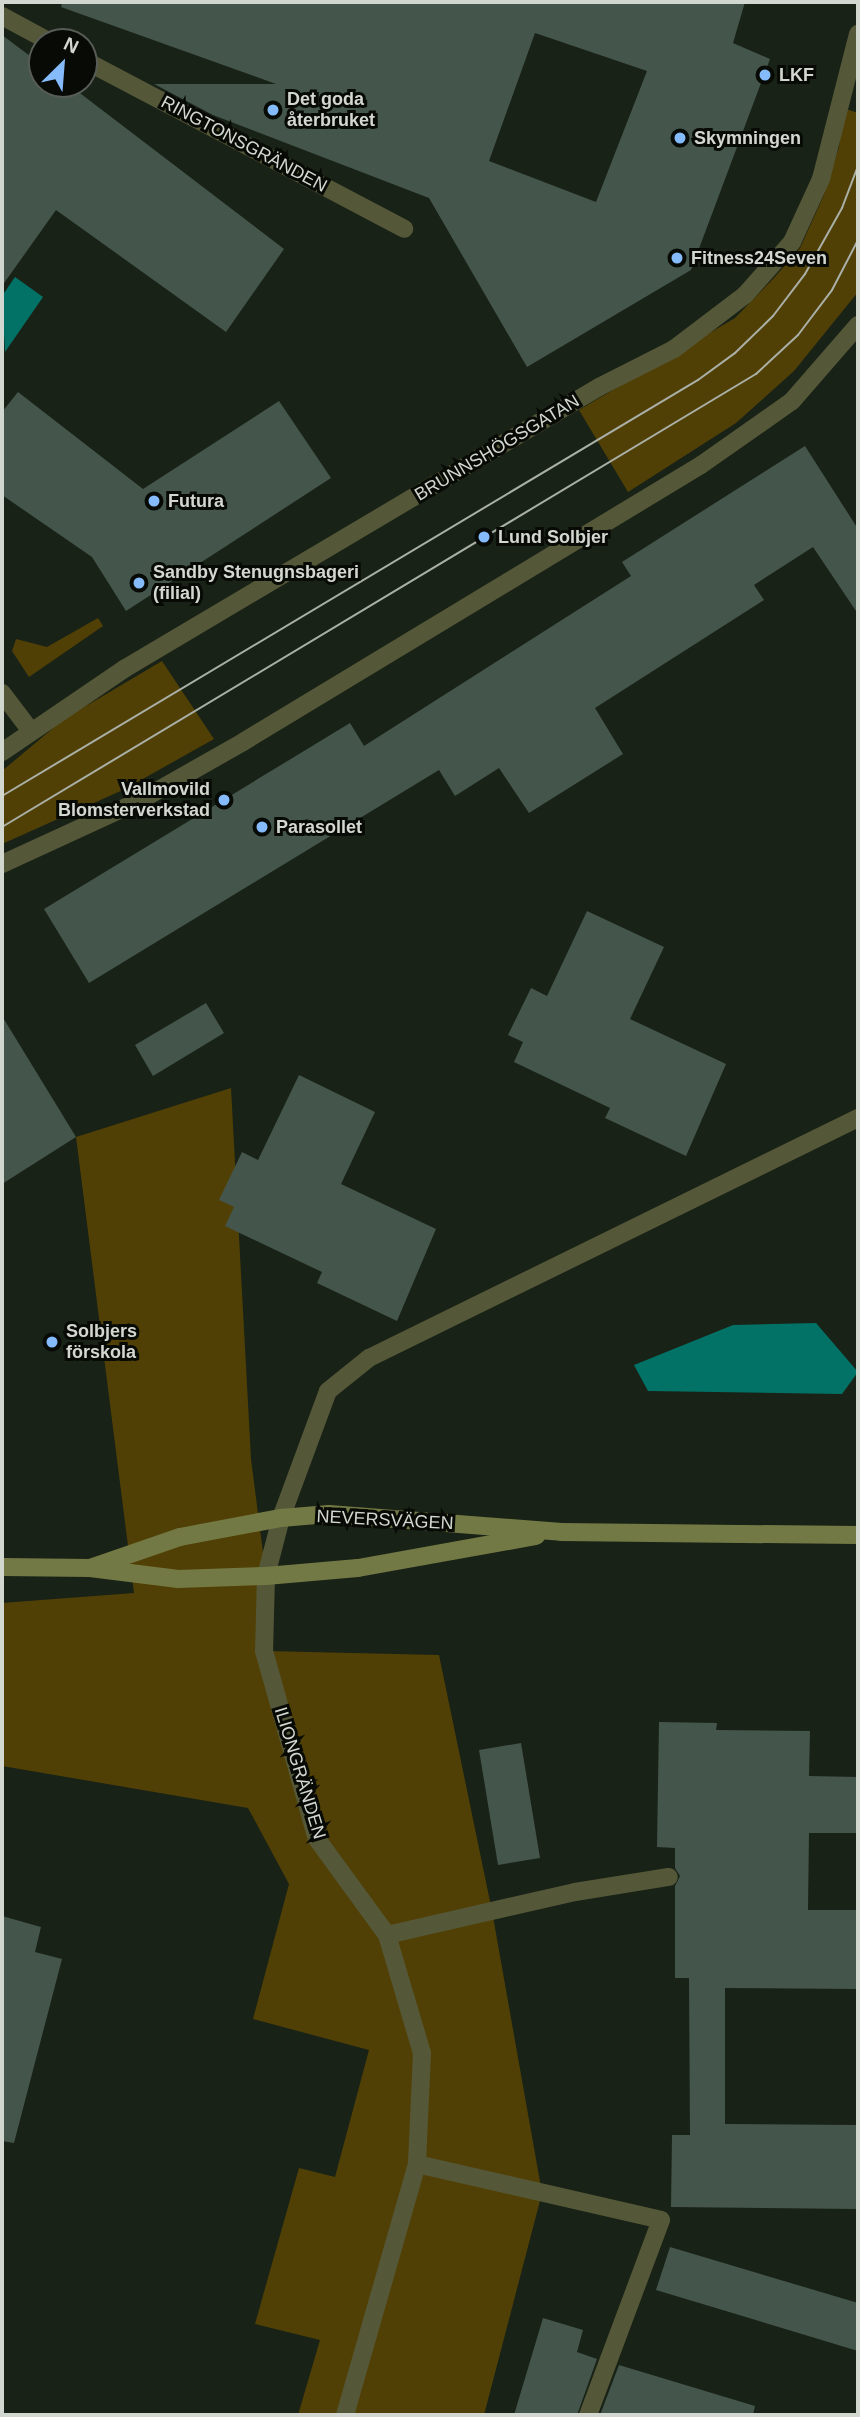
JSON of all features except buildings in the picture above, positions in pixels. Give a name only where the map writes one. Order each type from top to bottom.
[{"type":"street","points":[[2,16],[28,30]]},
{"type":"street","name":"BRUNNSHÖGSGATAN","points":[[2,752],[124,669],[587,394],[674,349],[745,295],[792,242],[821,179],[858,34]]},
{"type":"street","name":"RINGTONSGRÄNDEN","points":[[98,67],[404,229]]},
{"type":"street","points":[[2,863],[141,800],[243,742],[701,465],[792,401],[858,325]]},
{"type":"street","points":[[2,693],[31,731]]},
{"type":"street","name":"ILIONGRÄNDEN","points":[[345,2415],[417,2164],[422,2053],[387,1936],[317,1839],[264,1651],[266,1576],[281,1518],[328,1391],[369,1358],[858,1118]]},
{"type":"street","name":"NEVERSVÄGEN","points":[[90,1568],[180,1536],[281,1518],[360,1515],[561,1532],[858,1535]]},
{"type":"street","name":"NEVERSVÄGEN","points":[[2,1567],[90,1568],[178,1578],[266,1576],[358,1568],[561,1532]]},
{"type":"street","points":[[387,1936],[575,1892],[669,1877]]},
{"type":"street","points":[[417,2164],[661,2220],[589,2415]]},
{"type":"shaded area","points":[[843,108],[858,113],[858,292],[794,371],[736,423],[628,492],[579,410],[735,318],[773,279],[800,248],[823,197],[839,147]]},
{"type":"shaded area","points":[[98,618],[103,626],[29,677],[12,651],[16,639],[47,647]]},
{"type":"shaded area","points":[[162,661],[214,739],[125,789],[2,844],[2,771],[64,719]]},
{"type":"shaded area","points":[[231,1088],[251,1459],[266,1576],[265,1651],[439,1655],[492,1911],[542,2193],[484,2415],[298,2415],[320,2340],[255,2324],[299,2168],[335,2177],[369,2050],[253,2019],[289,1884],[248,1808],[2,1766],[2,1603],[134,1593],[76,1137]]},
{"type":"water","points":[[15,277],[43,297],[5,352],[2,296]]},
{"type":"water","points":[[816,1323],[858,1372],[842,1394],[648,1391],[634,1365],[733,1325]]},
{"type":"tram line","points":[[2,796],[698,380],[735,353],[773,316],[805,274],[842,208],[858,166]]},
{"type":"tram line","points":[[2,827],[756,374],[798,335],[832,290],[858,240]]},
{"type":"place","name":"LKF","points":[[765,75]]},
{"type":"place","name":"Det goda återbruket","points":[[273,110]]},
{"type":"place","name":"Skymningen","points":[[680,138]]},
{"type":"place","name":"Fitness24Seven","points":[[677,258]]},
{"type":"place","name":"Futura","points":[[154,501]]},
{"type":"place","name":"Lund Solbjer","points":[[484,537]]},
{"type":"place","name":"Sandby Stenugnsbageri (filial)","points":[[139,583]]},
{"type":"place","name":"Vallmovild Blomsterverkstad","points":[[224,800]]},
{"type":"place","name":"Parasollet","points":[[262,827]]},
{"type":"place","name":"Solbjers förskola","points":[[52,1342]]}]
